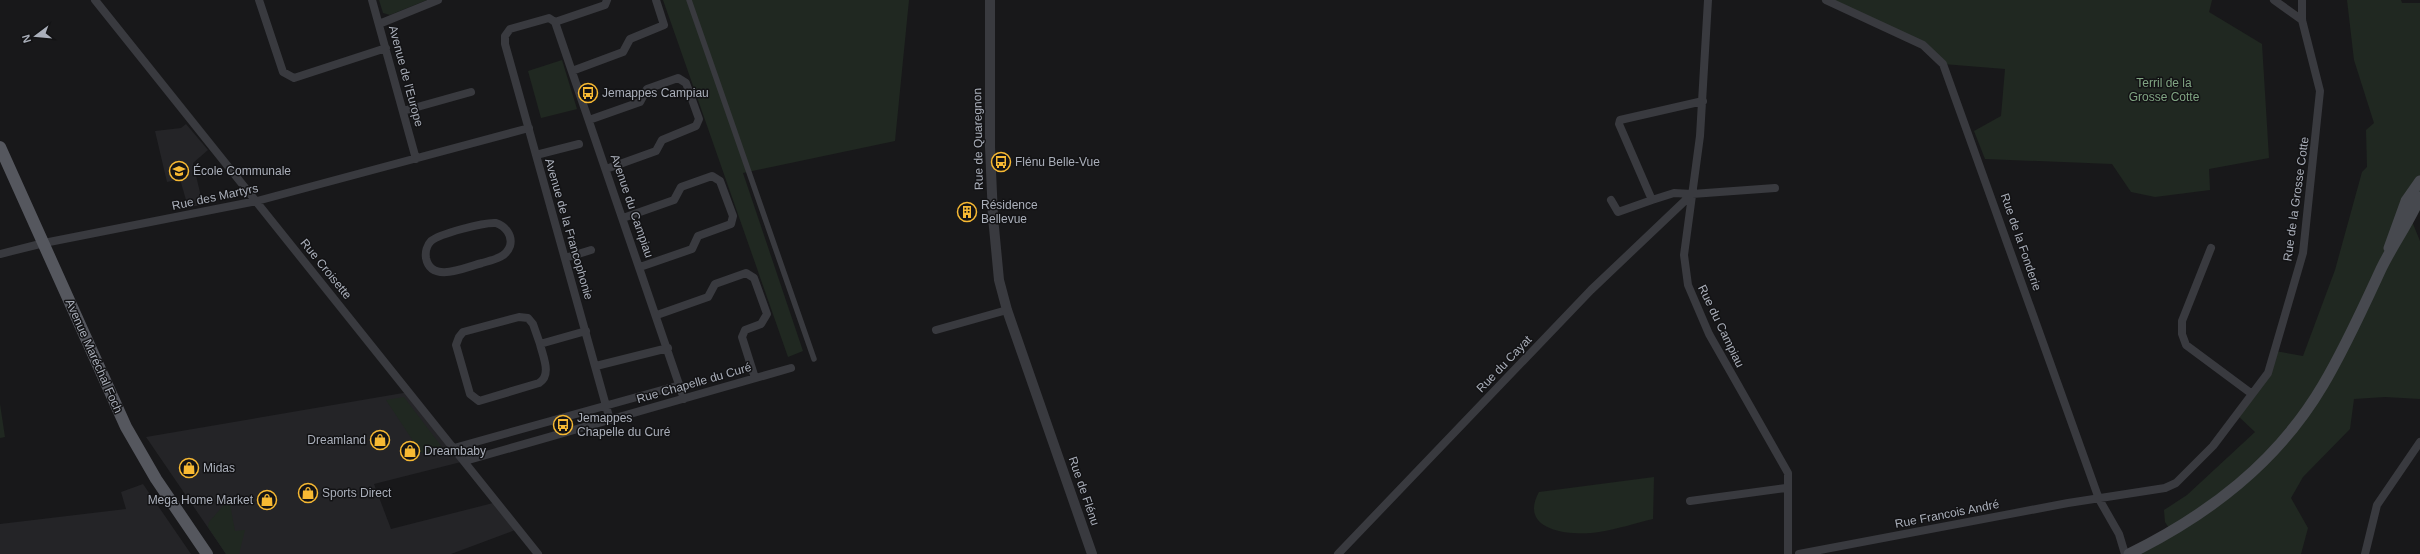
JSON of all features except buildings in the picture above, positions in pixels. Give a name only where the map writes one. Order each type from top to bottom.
[{"type":"main road","name":"Avenue Maréchal Foch","points":[[0,147],[126,427],[156,479],[207,554]]},
{"type":"main road","points":[[2383,265],[2406,201],[2420,181]]},
{"type":"main road","points":[[2129,554],[2212,506],[2237,486],[2265,459],[2298,421],[2322,387],[2383,265],[2411,219],[2420,197]]},
{"type":"street","name":"Rue Croisette","points":[[96,0],[538,554]]},
{"type":"street","points":[[259,0],[283,72],[294,78],[386,48]]},
{"type":"street","name":"Avenue de l'Europe","points":[[372,0],[416,159]]},
{"type":"street","points":[[379,24],[438,0]]},
{"type":"street","points":[[555,22],[605,5],[607,0]]},
{"type":"street","points":[[572,71],[623,52],[630,39],[664,26],[656,0]]},
{"type":"street","points":[[689,0],[814,359]]},
{"type":"street","name":"Rue de Quaregnon","points":[[990,0],[993,202],[999,280],[1007,310],[1051,436]]},
{"type":"street","name":"Rue du Campiau","points":[[1708,0],[1703,101],[1684,255],[1688,285],[1709,334],[1788,474],[1786,488],[1788,554]]},
{"type":"street","name":"Rue de la Fonderie","points":[[1826,0],[1923,45],[1943,64],[2099,499],[2119,534],[2125,554]]},
{"type":"street","points":[[2274,0],[2302,20]]},
{"type":"street","name":"Rue de la Grosse Cotte","points":[[2099,499],[2152,491],[2176,483],[2213,446],[2268,373],[2303,253],[2320,91],[2302,20],[2302,0]]},
{"type":"street","name":"Avenue de la Francophonie","points":[[555,22],[549,18],[510,29],[505,36],[505,44],[610,420]]},
{"type":"street","name":"Avenue du Campiau","points":[[555,22],[657,315],[684,399]]},
{"type":"street","points":[[589,120],[640,102],[647,89],[678,78],[686,83],[699,118],[696,126],[662,140],[656,152],[606,169]]},
{"type":"street","points":[[403,111],[471,92]]},
{"type":"street","points":[[1652,200],[1619,124],[1620,120],[1703,101]]},
{"type":"street","name":"Rue des Martyrs","points":[[0,254],[44,243],[257,201],[529,128]]},
{"type":"street","points":[[536,155],[579,144]]},
{"type":"street","points":[[623,218],[674,200],[681,187],[712,176],[720,181],[733,216],[731,224],[698,236],[692,249],[640,267]]},
{"type":"street","points":[[1611,200],[1618,212],[1674,193],[1692,194],[1775,188]]},
{"type":"street","name":"Rue du Cayat","points":[[1338,554],[1591,290],[1692,194]]},
{"type":"street","points":[[496,223],[505,228],[508,233],[510,247],[502,256],[447,272],[435,270],[430,266],[425,254],[432,241],[481,225],[496,223]]},
{"type":"street","points":[[2211,248],[2182,321],[2182,334],[2186,345],[2252,394]]},
{"type":"street","points":[[565,258],[591,250]]},
{"type":"street","points":[[657,315],[708,297],[715,284],[746,272],[754,278],[767,314],[761,324],[745,330],[742,337],[755,378]]},
{"type":"street","points":[[936,330],[1007,310]]},
{"type":"street","points":[[519,317],[528,318],[534,324],[540,344],[547,374],[545,380],[479,401],[470,394],[456,344],[458,336],[463,332],[519,317]]},
{"type":"street","points":[[540,344],[586,331]]},
{"type":"street","points":[[596,366],[668,348]]},
{"type":"street","name":"Rue Chapelle du Curé","points":[[465,461],[791,368]]},
{"type":"street","points":[[454,448],[680,385]]},
{"type":"street","name":"Rue de Flénu","points":[[1051,436],[1092,554]]},
{"type":"street","points":[[2365,554],[2377,504],[2420,442]]},
{"type":"street","points":[[1690,501],[1786,488]]},
{"type":"street","name":"Rue Francois André","points":[[1799,554],[2099,499]]},
{"type":"shaded area","name":"École Communale","points":[[186,124],[208,150],[193,163],[203,205],[188,207],[180,179],[167,182],[155,131],[181,128]]},
{"type":"shaded area","points":[[409,392],[465,461],[374,484],[391,529],[497,502],[518,529],[451,554],[226,554],[146,437]]},
{"type":"shaded area","points":[[143,484],[191,554],[0,554],[0,524],[126,509],[121,492]]},
{"type":"green space","points":[[379,0],[427,0],[390,15],[383,13]]},
{"type":"green space","points":[[663,0],[909,0],[895,141],[743,173],[803,351],[788,357]]},
{"type":"green space","name":"Terril de la Grosse Cotte","points":[[1826,0],[2212,0],[2209,12],[2262,44],[2269,158],[2209,169],[2210,190],[2155,197],[2131,192],[2112,164],[1985,159],[1974,131],[2001,116],[2005,69],[1943,64],[1934,53]]},
{"type":"green space","points":[[2347,0],[2401,0],[2402,3],[2420,3],[2420,197],[2411,219],[2420,241],[2420,399],[2385,397],[2354,399],[2350,429],[2303,477],[2291,498],[2308,528],[2301,554],[2142,554],[2145,546],[2171,531],[2165,522],[2164,510],[2187,495],[2255,432],[2237,415],[2268,373],[2275,351],[2303,356],[2335,270],[2362,172],[2367,167],[2366,130],[2374,123],[2354,60]]},
{"type":"green space","points":[[562,60],[577,109],[541,118],[528,71]]},
{"type":"green space","points":[[404,397],[442,447],[439,452],[421,453],[386,400]]},
{"type":"green space","points":[[0,404],[5,437],[0,438]]},
{"type":"green space","points":[[1654,477],[1653,519],[1606,531],[1576,533],[1563,532],[1551,528],[1541,523],[1535,516],[1534,505],[1539,492]]},
{"type":"green space","points":[[229,499],[235,531],[245,530],[239,554],[226,554],[208,527],[209,522]]},
{"type":"place","name":"Jemappes Campiau","points":[[588,93]]},
{"type":"place","name":"Flénu Belle-Vue","points":[[1001,162]]},
{"type":"place","name":"École Communale","points":[[179,171]]},
{"type":"place","name":"Résidence Bellevue","points":[[967,212]]},
{"type":"place","name":"Jemappes Chapelle du Curé","points":[[563,425]]},
{"type":"place","name":"Dreamland","points":[[380,440]]},
{"type":"place","name":"Dreambaby","points":[[410,451]]},
{"type":"place","name":"Midas","points":[[189,468]]},
{"type":"place","name":"Sports Direct","points":[[308,493]]},
{"type":"place","name":"Mega Home Market","points":[[267,500]]}]
